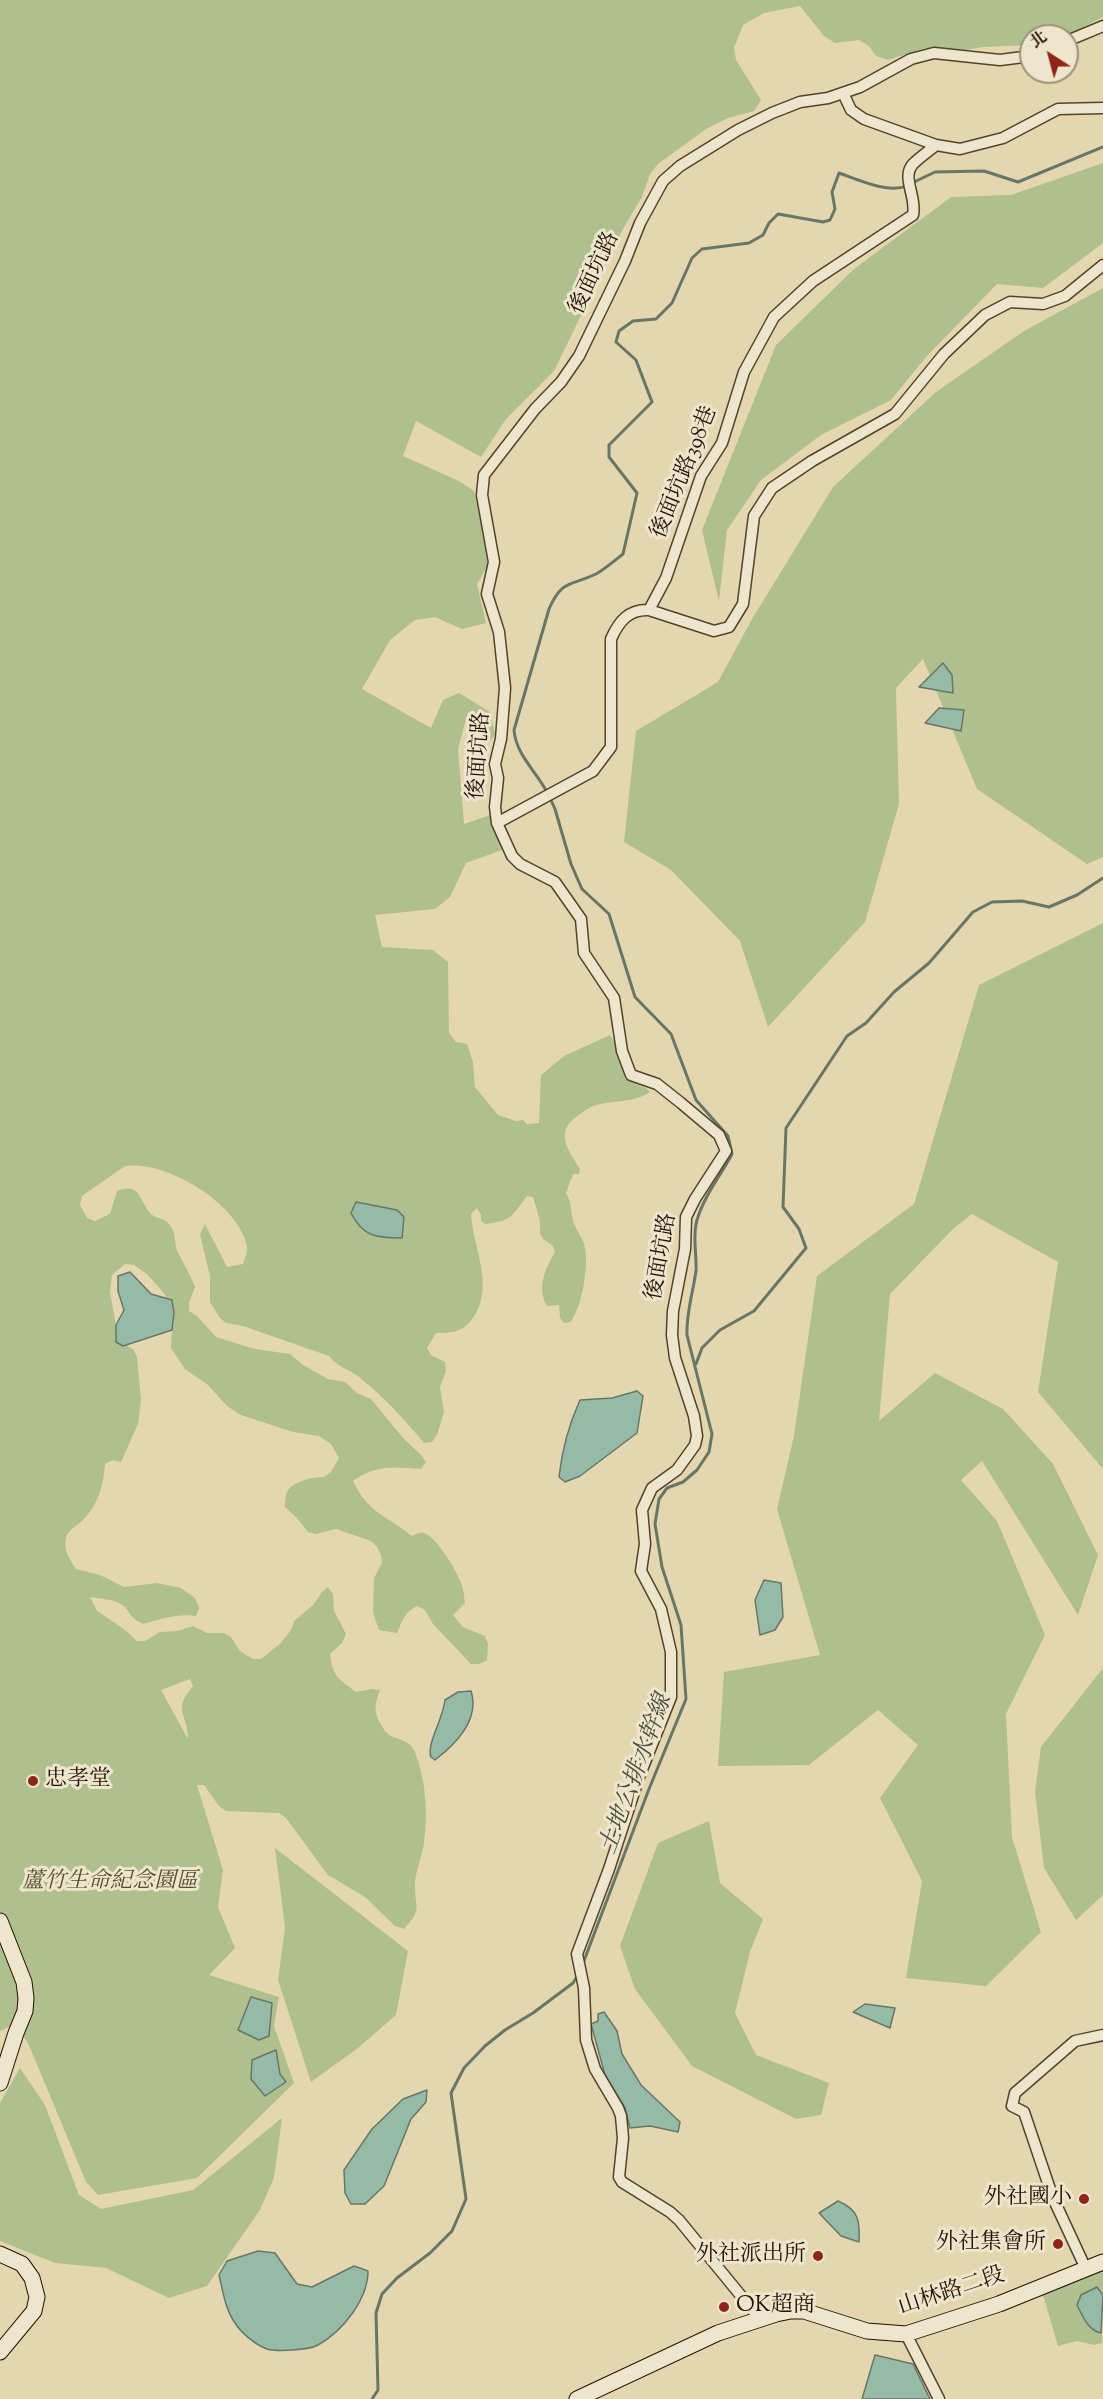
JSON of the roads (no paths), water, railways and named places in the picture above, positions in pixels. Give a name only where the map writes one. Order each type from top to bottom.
[{"type":"main road","points":[[0,1922],[24,1982],[26,1998],[25,2011],[0,2083]]},
{"type":"main road","points":[[0,2254],[22,2264],[32,2278],[37,2297],[34,2311],[0,2352]]},
{"type":"main road","name":"山林路二段","points":[[577,2399],[699,2342],[760,2319],[791,2311],[804,2312],[867,2331],[906,2334],[999,2304],[1103,2262]]},
{"type":"street","points":[[1079,36],[1103,26]]},
{"type":"street","name":"後面坑路","points":[[760,2319],[679,2220],[622,2182],[619,2177],[621,2116],[595,2069],[586,2040],[583,1976],[578,1959],[580,1945],[609,1869],[639,1777],[671,1697],[671,1652],[660,1609],[641,1571],[645,1544],[642,1510],[652,1488],[677,1470],[695,1445],[697,1436],[694,1416],[675,1358],[673,1311],[684,1249],[686,1217],[694,1199],[726,1151],[719,1135],[696,1115],[657,1084],[631,1075],[622,1051],[614,998],[584,953],[581,920],[555,882],[520,864],[512,856],[497,823],[495,807],[498,778],[495,764],[501,739],[505,688],[500,632],[487,594],[494,562],[482,495],[484,475],[536,409],[561,382],[579,356],[626,261],[640,223],[663,181],[681,166],[746,126],[800,102],[828,98],[860,87],[911,59],[934,53],[1000,60],[1019,58]]},
{"type":"street","points":[[843,93],[851,110],[864,119],[936,145],[960,149],[1003,138],[1058,109],[1103,108]]},
{"type":"street","name":"後面坑路398巷","points":[[649,610],[666,578],[701,476],[722,443],[744,372],[774,317],[813,281],[913,215],[915,206],[908,178],[912,165],[936,145]]},
{"type":"street","points":[[497,823],[593,771],[611,747],[611,639],[618,622],[637,609],[649,610],[714,631],[729,627],[743,604],[754,516],[772,488],[812,461],[896,414],[944,354],[985,315],[1010,302],[1043,304],[1065,296],[1103,265]]},
{"type":"street","points":[[1086,2269],[1053,2198],[1024,2112],[1012,2106],[1015,2092],[1075,2042],[1103,2035]]},
{"type":"street","points":[[906,2334],[939,2399]]},
{"type":"waterway","name":"土地公排水幹線","points":[[912,183],[935,172],[984,171],[1018,182],[1103,147]]},
{"type":"waterway","name":"土地公排水幹線","points":[[547,792],[522,755],[514,730],[549,609],[554,599],[563,588],[596,574],[623,554],[637,493],[609,457],[609,445],[652,402],[636,360],[616,342],[619,331],[633,321],[656,319],[672,303],[692,258],[702,249],[749,243],[763,235],[769,223],[778,214],[823,222],[830,220],[835,209],[832,192],[839,173],[882,187],[906,186]]},
{"type":"waterway","name":"土地公排水幹線","points":[[550,798],[571,864],[582,889],[609,914],[635,997],[671,1034],[696,1100],[728,1136],[732,1154],[708,1194],[697,1220],[696,1271],[688,1319],[687,1335],[712,1434],[709,1452],[697,1470],[683,1482],[667,1488],[659,1499],[655,1524],[662,1567],[681,1625],[686,1699],[649,1789],[582,1966]]},
{"type":"waterway","points":[[696,1364],[702,1348],[720,1330],[754,1311],[806,1248],[799,1229],[783,1207],[786,1128],[847,1036],[866,1023],[894,992],[929,963],[973,912],[992,902],[1022,901],[1049,907],[1077,895],[1103,878]]},
{"type":"waterway","name":"土地公排水幹線","points":[[372,2399],[378,2390],[376,2313],[382,2294],[397,2278],[430,2253],[452,2231],[466,2199],[451,2093],[464,2068],[485,2046],[573,1983],[578,1975]]},
{"type":"place","name":"忠孝堂","points":[[33,1781]]},
{"type":"place","name":"外社國小","points":[[1084,2199]]},
{"type":"place","name":"外社集會所","points":[[1058,2244]]},
{"type":"place","name":"外社派出所","points":[[818,2256]]},
{"type":"place","name":"OK超商","points":[[724,2307]]},
{"type":"park label","name":"蘆竹生命紀念園區","points":[[110,1883]]}]
